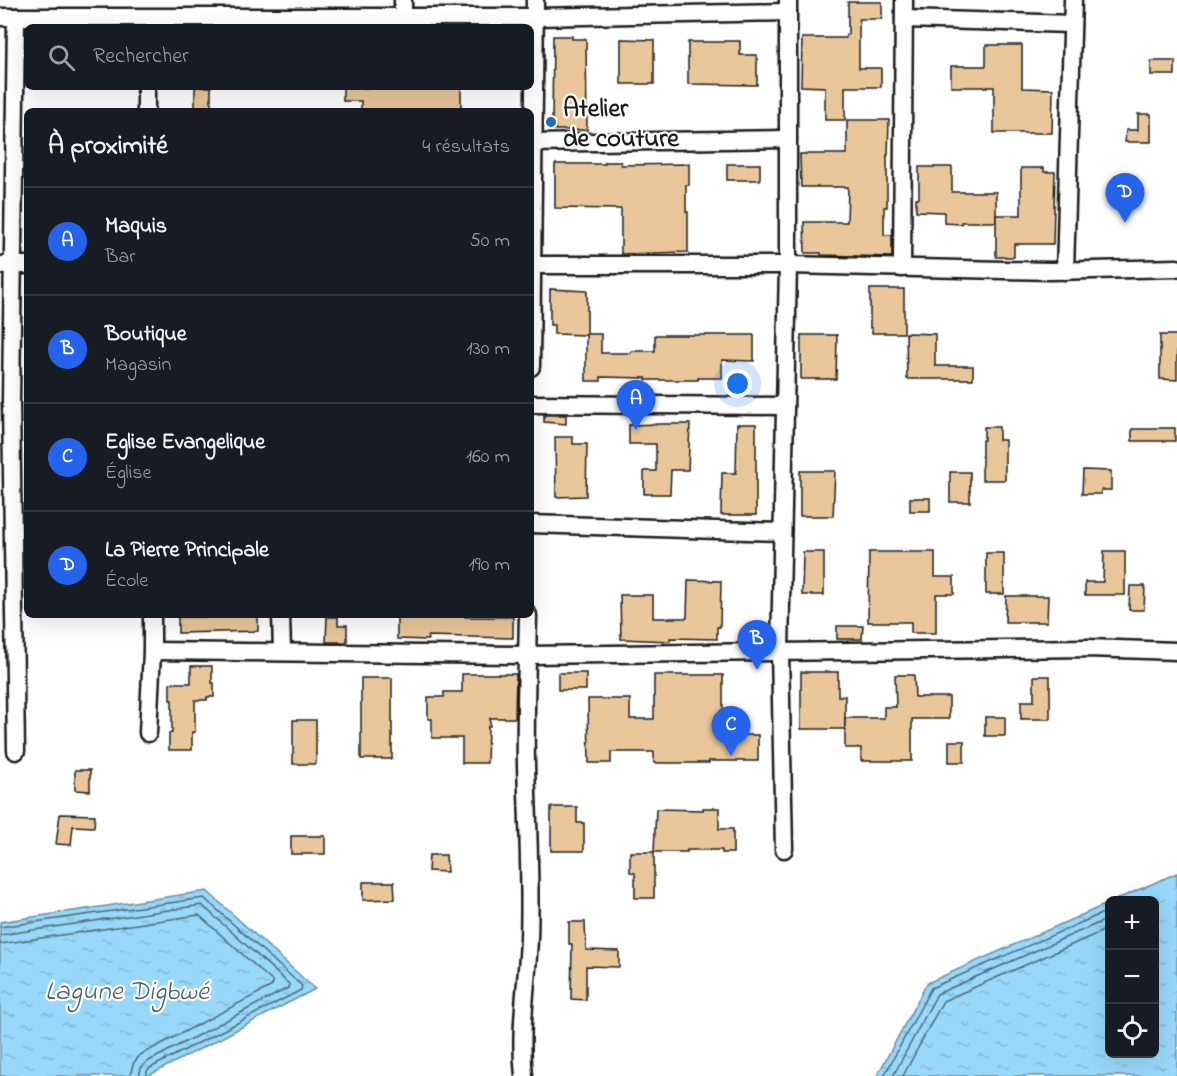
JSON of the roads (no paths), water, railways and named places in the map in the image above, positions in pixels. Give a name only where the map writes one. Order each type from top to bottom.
[{"type":"street","points":[[903,268],[904,0]]},
{"type":"street","points":[[1065,271],[1073,0]]},
{"type":"street","points":[[16,751],[12,403],[13,265],[8,17],[403,8],[788,6],[788,265],[780,651],[784,849]]},
{"type":"street","points":[[534,53],[535,8]]},
{"type":"street","points":[[904,19],[1072,24]]},
{"type":"street","points":[[146,90],[146,108]]},
{"type":"street","points":[[533,90],[533,108]]},
{"type":"street","points":[[534,143],[788,139]]},
{"type":"street","points":[[534,265],[788,265],[1065,271],[1177,268]]},
{"type":"street","points":[[534,404],[785,406]]},
{"type":"street","points":[[534,524],[782,531]]},
{"type":"street","points":[[148,734],[152,618]]},
{"type":"street","points":[[281,618],[282,652]]},
{"type":"street","points":[[524,1076],[523,1019],[529,939],[529,814],[526,764],[528,618]]},
{"type":"street","points":[[152,651],[528,655],[1087,648],[1177,651]]},
{"type":"water","points":[[1177,873],[1177,1076],[877,1076],[927,983],[1105,905],[1105,1058],[1159,1058],[1159,896],[1124,896]]},
{"type":"water","name":"Lagune Digbwé","points":[[207,891],[315,989],[148,1076],[0,1076],[0,922]]},
{"type":"place","name":"Atelier de couture","points":[[551,122]]},
{"type":"place","name":"La Pierre Principale","points":[[1125,223]]},
{"type":"place","name":"Maquis","points":[[636,430]]},
{"type":"place","name":"Boutique","points":[[757,670]]},
{"type":"place","name":"Eglise Evangelique","points":[[731,756]]}]
